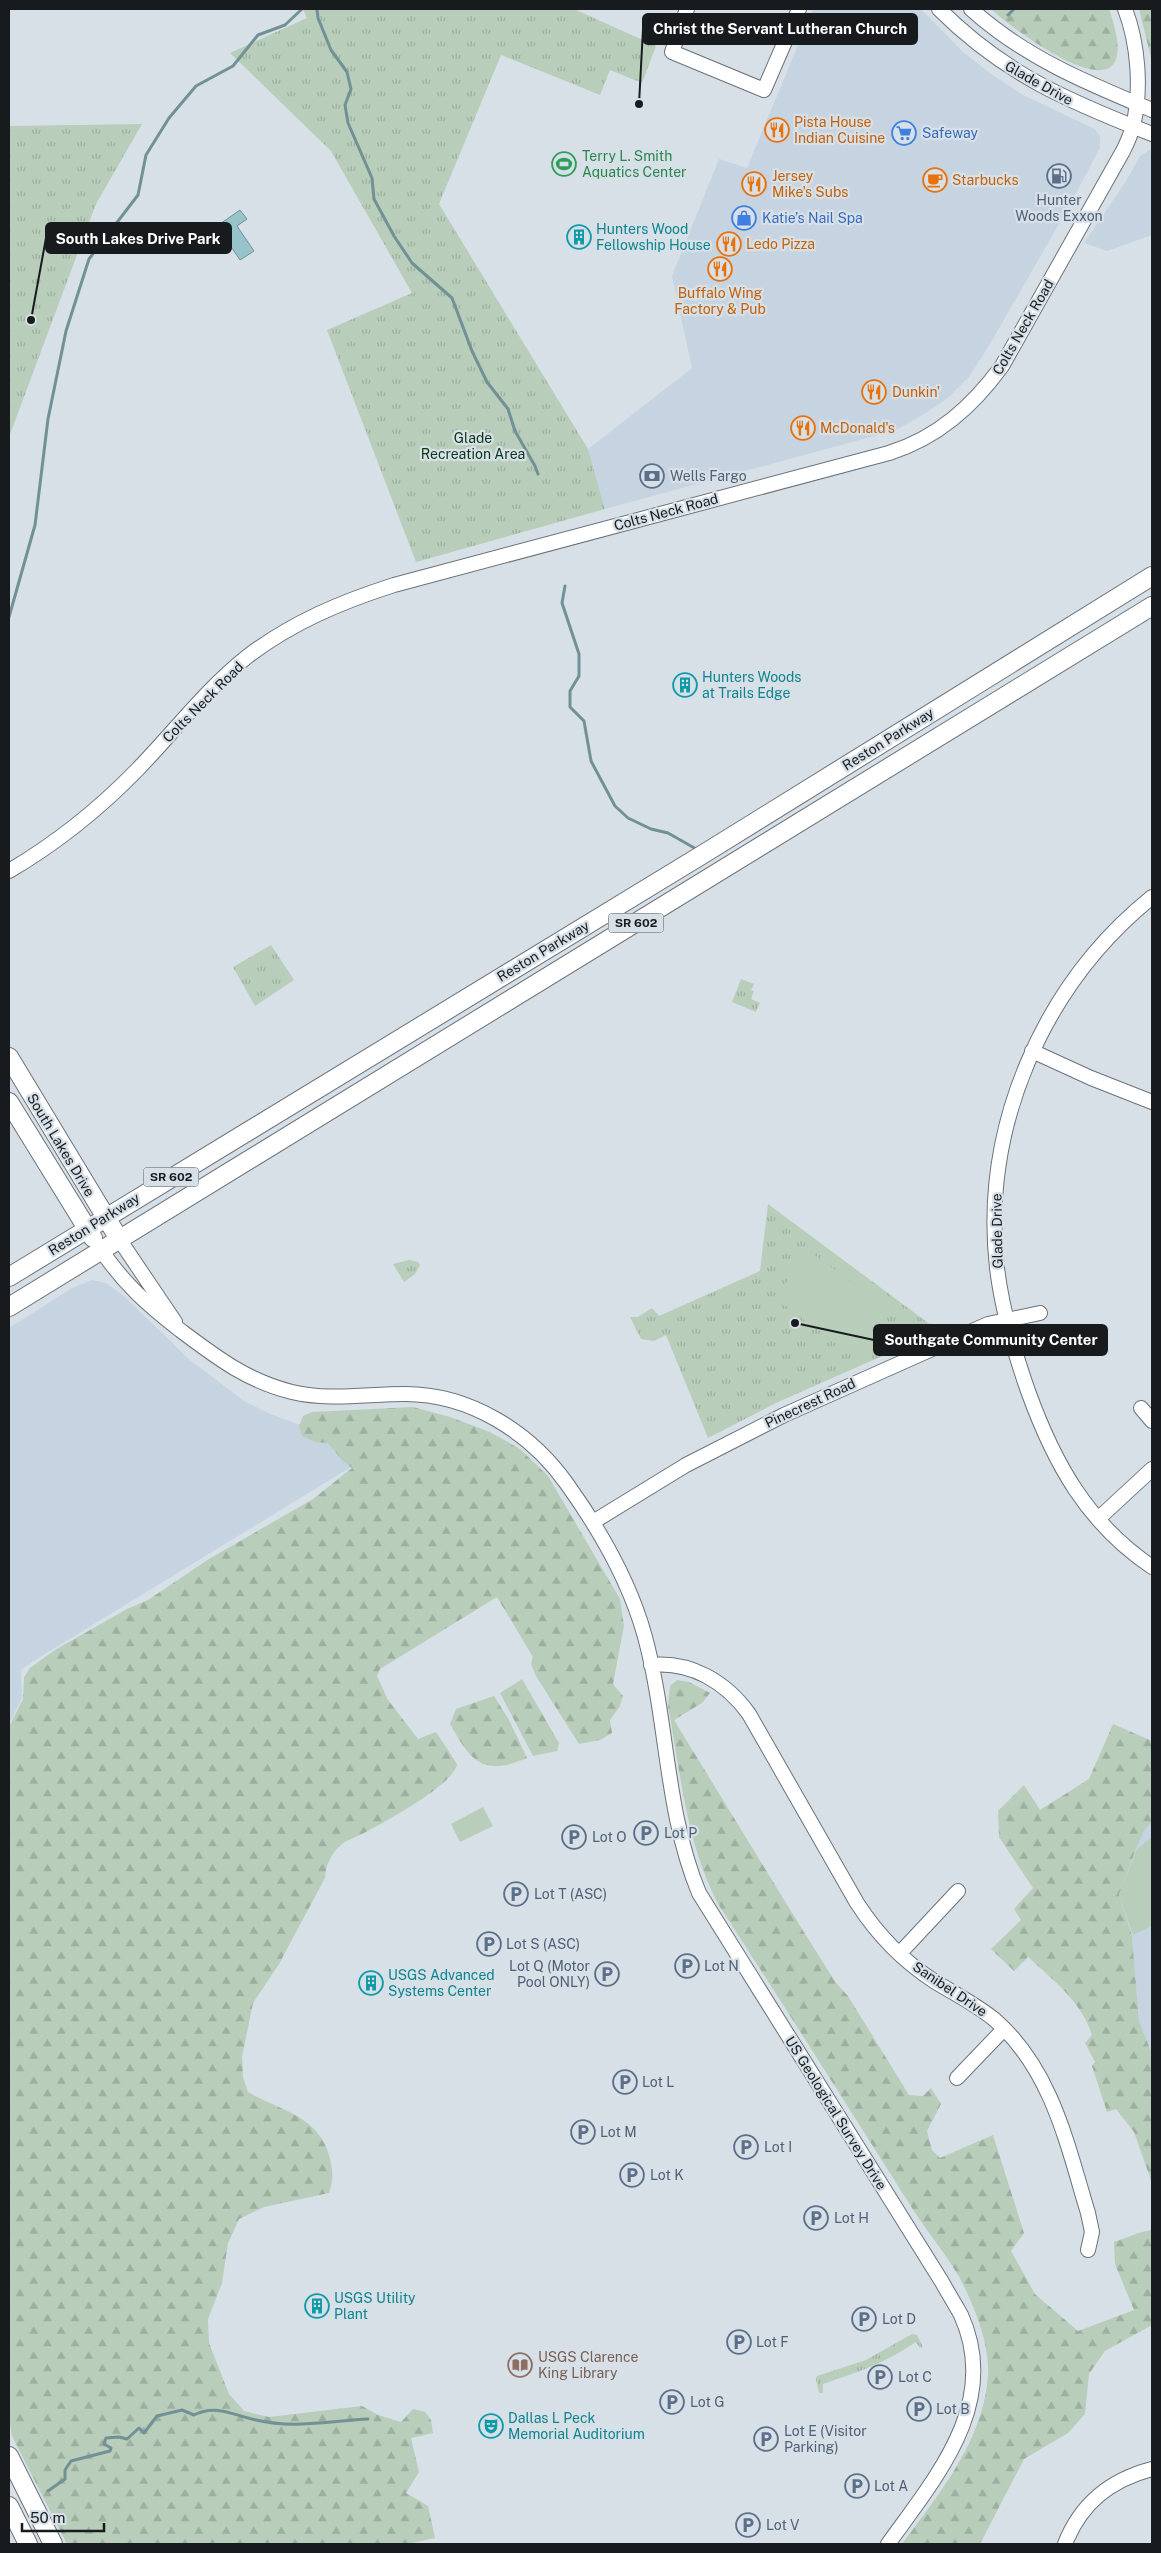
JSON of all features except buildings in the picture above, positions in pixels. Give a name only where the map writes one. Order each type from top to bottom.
[{"type":"main road","name":"Reston Parkway","points":[[9,1277],[705,853],[1152,576]]},
{"type":"main road","name":"Reston Parkway","points":[[9,1307],[1152,606]]},
{"type":"main road","name":"South Lakes Drive","points":[[9,1057],[119,1239]]},
{"type":"main road","name":"South Lakes Drive","points":[[9,1102],[101,1250]]},
{"type":"main road","points":[[9,2456],[53,2544]]},
{"type":"main road","points":[[9,2506],[28,2544]]},
{"type":"street","points":[[687,9],[672,52],[764,90],[799,9]]},
{"type":"street","name":"Glade Drive","points":[[939,9],[973,41],[1019,74],[1082,107],[1152,134]]},
{"type":"street","name":"Glade Drive","points":[[971,9],[1010,40],[1044,61],[1079,80],[1152,110]]},
{"type":"street","name":"Colts Neck Road","points":[[9,871],[64,833],[112,793],[137,770],[206,695],[237,665],[274,637],[315,614],[394,585],[889,453],[912,445],[932,434],[967,408],[982,393],[1002,366],[1074,237],[1104,189],[1133,127],[1137,104],[1136,63],[1125,9]]},
{"type":"street","name":"Glade Drive","points":[[1152,897],[1120,925],[1084,966],[1052,1012],[1032,1050],[1008,1119],[996,1190],[996,1254],[1006,1318],[1022,1373],[1051,1449],[1073,1488],[1098,1519],[1131,1551],[1152,1567]]},
{"type":"street","points":[[1032,1050],[1091,1078],[1152,1102]]},
{"type":"street","name":"South Lakes Drive","points":[[119,1239],[181,1331]]},
{"type":"street","name":"South Lakes Drive","points":[[101,1250],[138,1296],[224,1364],[264,1383],[292,1392],[331,1397],[426,1396],[458,1403],[482,1412],[514,1430],[543,1454],[567,1484],[593,1522],[632,1598],[644,1632],[651,1665]]},
{"type":"street","name":"Pinecrest Road","points":[[593,1522],[686,1465],[754,1429],[940,1345],[1006,1318],[1040,1313]]},
{"type":"street","points":[[1141,1408],[1152,1421]]},
{"type":"street","points":[[1098,1519],[1152,1469]]},
{"type":"street","name":"Sanibel Drive","points":[[651,1665],[670,1665],[695,1671],[720,1684],[735,1696],[748,1714],[857,1903],[874,1926],[900,1954],[933,1980],[980,2008],[1004,2029],[1036,2068],[1054,2105],[1091,2225],[1088,2250]]},
{"type":"street","name":"US Geological Survey Drive","points":[[651,1665],[680,1838],[699,1893],[942,2282],[960,2314],[969,2340],[973,2384],[963,2427],[946,2460],[888,2544]]},
{"type":"street","points":[[900,1954],[958,1891]]},
{"type":"street","points":[[957,2078],[1004,2029]]},
{"type":"street","points":[[1065,2544],[1076,2521],[1098,2495],[1121,2479],[1152,2469]]},
{"type":"shaded area","points":[[813,9],[921,9],[963,52],[990,73],[1023,95],[1095,129],[1100,136],[1100,148],[1067,210],[990,344],[969,377],[949,397],[896,430],[605,509],[588,449],[692,368],[672,276],[719,159],[747,168]]},
{"type":"shaded area","points":[[1152,150],[1152,235],[1107,251],[1084,243],[1126,181],[1140,156]]},
{"type":"shaded area","points":[[92,1280],[106,1283],[124,1296],[190,1360],[244,1401],[270,1414],[331,1436],[351,1467],[21,1670],[22,1698],[9,1724],[9,1328],[72,1288]]},
{"type":"shaded area","points":[[1152,1822],[1152,2054],[1139,2021],[1132,1936],[1119,1895],[1145,1829]]},
{"type":"green space","name":"Glade Recreation Area","points":[[303,9],[574,9],[656,46],[642,83],[610,70],[600,95],[501,55],[439,204],[588,449],[605,509],[416,562],[327,330],[412,293],[331,151],[230,53],[307,18]]},
{"type":"green space","points":[[991,9],[1109,9],[1117,45],[1113,64],[1100,70],[1079,66],[1055,55]]},
{"type":"green space","points":[[1139,9],[1152,9],[1152,62]]},
{"type":"green space","points":[[142,124],[96,204],[9,437],[9,126]]},
{"type":"green space","points":[[271,945],[294,980],[255,1006],[233,967]]},
{"type":"green space","points":[[741,979],[754,984],[751,990],[754,991],[751,999],[760,1003],[756,1012],[732,1002]]},
{"type":"green space","points":[[768,1204],[939,1331],[778,1402],[708,1438],[666,1335],[654,1341],[641,1339],[630,1317],[638,1317],[652,1308],[659,1316],[760,1271]]},
{"type":"green space","points":[[809,1251],[891,1310],[856,1358],[775,1298]]},
{"type":"green space","points":[[409,1260],[418,1262],[420,1265],[415,1274],[404,1282],[393,1264]]},
{"type":"green space","points":[[413,1407],[450,1417],[490,1432],[520,1449],[548,1476],[620,1599],[624,1626],[613,1684],[623,1696],[620,1706],[610,1720],[612,1733],[600,1740],[579,1744],[536,1676],[531,1664],[533,1657],[497,1597],[380,1669],[377,1676],[388,1700],[418,1739],[436,1732],[457,1764],[453,1773],[444,1782],[416,1803],[338,1847],[328,1864],[325,1878],[279,1964],[253,2003],[242,2057],[243,2077],[248,2092],[307,2122],[316,2131],[329,2155],[332,2183],[329,2193],[264,2207],[239,2219],[228,2243],[222,2283],[208,2319],[209,2343],[229,2394],[244,2411],[269,2417],[362,2406],[378,2415],[401,2422],[413,2409],[425,2412],[431,2420],[433,2433],[411,2438],[419,2472],[406,2493],[428,2506],[435,2538],[408,2544],[67,2544],[12,2436],[9,2419],[9,1727],[23,1699],[24,1677],[30,1668],[55,1650],[127,1609],[148,1600],[209,1559],[313,1499],[352,1468],[342,1460],[328,1443],[315,1442],[302,1436],[299,1426],[303,1416],[312,1412]]},
{"type":"green space","points":[[522,1679],[559,1743],[557,1751],[533,1756],[500,1693]]},
{"type":"green space","points":[[677,1680],[689,1682],[710,1693],[702,1703],[674,1720],[802,1929],[836,1983],[848,1996],[909,2095],[923,2096],[931,2088],[941,2104],[927,2131],[932,2150],[940,2158],[993,2135],[1024,2233],[1011,2251],[1035,2294],[1078,2331],[1134,2310],[1115,2264],[1114,2242],[1152,2230],[1152,2325],[1105,2351],[1089,2374],[1085,2414],[1068,2433],[1024,2459],[980,2544],[902,2544],[944,2486],[969,2444],[978,2422],[985,2399],[988,2375],[988,2363],[983,2337],[975,2310],[958,2275],[913,2210],[720,1907],[699,1859],[681,1783],[668,1706],[670,1686]]},
{"type":"green space","points":[[494,1696],[509,1720],[527,1758],[512,1764],[499,1766],[480,1762],[465,1748],[450,1724],[456,1709]]},
{"type":"green space","points":[[1113,1724],[1152,1741],[1152,1822],[1145,1829],[1119,1895],[1132,1936],[1139,2021],[1152,2054],[1152,2183],[1134,2132],[1116,2109],[1107,2112],[1092,2066],[1095,2062],[1085,2043],[1092,2035],[1081,2012],[1065,1992],[1028,1957],[1014,1971],[991,1949],[1021,1920],[1014,1909],[1033,1888],[999,1837],[998,1811],[1024,1785],[1040,1810],[1089,1779]]},
{"type":"green space","points":[[483,1807],[493,1826],[460,1842],[451,1824]]},
{"type":"green space","points":[[1152,1837],[1152,1926],[1133,1935],[1119,1895],[1137,1849]]},
{"type":"green space","points":[[912,2334],[917,2335],[923,2347],[920,2348],[916,2342],[883,2361],[823,2384],[823,2393],[819,2393],[817,2376],[866,2360]]},
{"type":"water","points":[[240,210],[247,219],[237,226],[254,251],[240,260],[217,226]]},
{"type":"waterway","points":[[9,617],[35,525],[48,419],[66,331],[89,259],[138,195],[146,155],[169,118],[196,86],[233,66],[258,35],[285,25],[302,9]]},
{"type":"waterway","points":[[317,9],[318,18],[331,50],[347,72],[351,89],[345,105],[348,123],[372,178],[374,199],[394,236],[412,263],[452,298],[472,351],[487,382],[508,409],[515,431],[538,474]]},
{"type":"waterway","points":[[1008,15],[1014,9]]},
{"type":"waterway","points":[[565,586],[562,603],[579,654],[579,676],[570,691],[570,707],[584,721],[591,761],[615,806],[628,818],[651,829],[668,833],[698,850]]},
{"type":"waterway","points":[[48,2491],[65,2479],[65,2470],[71,2461],[110,2451],[111,2448],[104,2444],[106,2438],[119,2437],[127,2439],[139,2428],[144,2433],[157,2416],[182,2410],[194,2415],[217,2410],[270,2423],[284,2424],[312,2424],[368,2419]]},
{"type":"place","name":"Christ the Servant Lutheran Church","points":[[639,104]]},
{"type":"place","name":"Pista House Indian Cuisine","points":[[777,130]]},
{"type":"place","name":"Safeway","points":[[904,133]]},
{"type":"place","name":"Terry L. Smith Aquatics Center","points":[[564,164]]},
{"type":"place","name":"Hunter Woods Exxon","points":[[1059,176]]},
{"type":"place","name":"Starbucks","points":[[935,180]]},
{"type":"place","name":"Jersey Mike's Subs","points":[[754,184]]},
{"type":"place","name":"Katie’s Nail Spa","points":[[744,218]]},
{"type":"place","name":"Hunters Wood Fellowship House","points":[[579,237]]},
{"type":"place","name":"Ledo Pizza","points":[[729,244]]},
{"type":"place","name":"Buffalo Wing Factory & Pub","points":[[720,269]]},
{"type":"place","name":"South Lakes Drive Park","points":[[31,320]]},
{"type":"place","name":"Dunkin'","points":[[874,392]]},
{"type":"place","name":"McDonald's","points":[[803,428]]},
{"type":"place","name":"Wells Fargo","points":[[652,476]]},
{"type":"place","name":"Hunters Woods at Trails Edge","points":[[685,685]]},
{"type":"place","name":"Southgate Community Center","points":[[795,1323]]},
{"type":"place","name":"Lot P","points":[[646,1833]]},
{"type":"place","name":"Lot O","points":[[574,1837]]},
{"type":"place","name":"Lot T (ASC)","points":[[516,1894]]},
{"type":"place","name":"Lot S (ASC)","points":[[489,1944]]},
{"type":"place","name":"Lot N","points":[[687,1966]]},
{"type":"place","name":"Lot Q (Motor Pool ONLY)","points":[[607,1974]]},
{"type":"place","name":"USGS Advanced Systems Center","points":[[371,1983]]},
{"type":"place","name":"Lot L","points":[[625,2082]]},
{"type":"place","name":"Lot M","points":[[583,2132]]},
{"type":"place","name":"Lot I","points":[[746,2147]]},
{"type":"place","name":"Lot K","points":[[632,2175]]},
{"type":"place","name":"Lot H","points":[[816,2218]]},
{"type":"place","name":"USGS Utility Plant","points":[[317,2306]]},
{"type":"place","name":"Lot D","points":[[864,2319]]},
{"type":"place","name":"Lot F","points":[[739,2342]]},
{"type":"place","name":"USGS Clarence King Library","points":[[520,2365]]},
{"type":"place","name":"Lot C","points":[[880,2377]]},
{"type":"place","name":"Lot G","points":[[672,2402]]},
{"type":"place","name":"Lot B","points":[[919,2409]]},
{"type":"place","name":"Dallas L Peck Memorial Auditorium","points":[[491,2426]]},
{"type":"place","name":"Lot E (Visitor Parking)","points":[[766,2439]]},
{"type":"place","name":"Lot A","points":[[857,2486]]},
{"type":"place","name":"Lot V","points":[[748,2525]]}]
